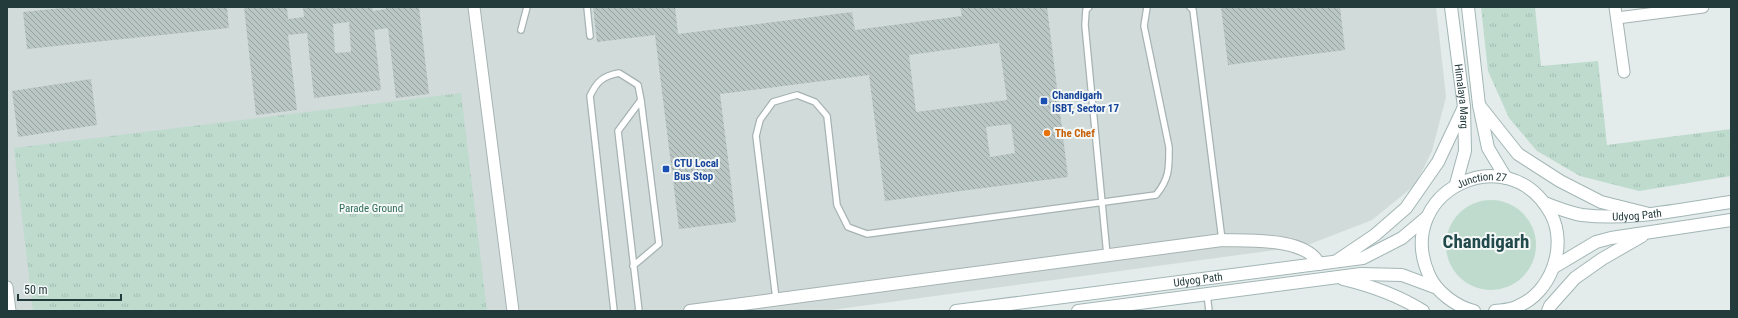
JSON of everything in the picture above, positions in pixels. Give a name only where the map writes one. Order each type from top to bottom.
[{"type":"main road","name":"Himalaya Marg","points":[[1451,7],[1464,106],[1465,151],[1456,184]]},
{"type":"main road","name":"Himalaya Marg","points":[[1468,7],[1479,106],[1488,148],[1506,178]]},
{"type":"main road","points":[[1336,262],[1375,235],[1406,208],[1438,162],[1464,106]]},
{"type":"main road","points":[[1479,106],[1518,154],[1560,181],[1600,202],[1649,214]]},
{"type":"main road","name":"Junction 27","points":[[1472,311],[1461,307],[1437,288],[1430,279],[1424,264],[1421,244],[1423,227],[1434,205],[1456,184],[1467,180],[1490,176],[1506,178],[1523,184],[1535,192],[1552,215],[1558,244],[1554,267],[1547,282],[1531,298],[1515,308],[1495,311]]},
{"type":"main road","name":"Udyog Path","points":[[1544,203],[1581,215],[1603,216],[1649,214],[1731,202]]},
{"type":"main road","name":"Udyog Path","points":[[956,311],[1363,258],[1402,238],[1427,217]]},
{"type":"main road","name":"Udyog Path","points":[[1554,267],[1596,242],[1611,238],[1731,220]]},
{"type":"main road","points":[[1548,311],[1550,306],[1575,278],[1602,258],[1650,232]]},
{"type":"main road","points":[[690,311],[1222,240],[1280,243],[1311,254],[1319,264]]},
{"type":"main road","name":"Udyog Path","points":[[1078,311],[1360,274],[1402,275],[1437,288]]},
{"type":"main road","points":[[1336,277],[1375,287],[1408,301],[1423,311]]},
{"type":"main road","points":[[1529,311],[1531,298]]},
{"type":"street","points":[[474,7],[513,311]]},
{"type":"street","points":[[1624,72],[1616,12],[1703,7]]},
{"type":"street","points":[[7,287],[10,311]]},
{"type":"lane","points":[[521,30],[526,7]]},
{"type":"lane","points":[[587,7],[590,36]]},
{"type":"lane","points":[[1089,7],[1086,10],[1084,25],[1108,255]]},
{"type":"lane","points":[[776,299],[756,136],[760,120],[773,102],[797,95],[815,102],[827,116],[837,205],[848,227],[867,234],[1156,195],[1164,185],[1168,167],[1169,147],[1144,26],[1147,7]]},
{"type":"lane","points":[[1190,7],[1193,10],[1222,240]]},
{"type":"lane","points":[[614,311],[590,96],[595,85],[607,75],[619,73],[638,85],[659,244],[634,266]]},
{"type":"lane","points":[[639,311],[618,131],[641,100]]},
{"type":"lane","points":[[1207,294],[1209,311]]},
{"type":"shaded area","points":[[7,7],[1436,7],[1446,97],[1432,151],[1415,185],[1372,220],[1305,246],[824,311],[7,311]]},
{"type":"green space","points":[[1481,7],[1535,7],[1541,66],[1598,61],[1607,145],[1731,129],[1731,176],[1639,191],[1580,176],[1537,151],[1509,118],[1488,71]]},
{"type":"green space","name":"Parade Ground","points":[[461,93],[487,311],[33,311],[14,148]]},
{"type":"green space","points":[[1491,200],[1508,203],[1523,213],[1533,228],[1536,245],[1533,262],[1523,277],[1508,287],[1491,290],[1474,287],[1459,277],[1449,262],[1446,245],[1449,228],[1459,213],[1474,203]]},
{"type":"building","points":[[72,7],[227,7],[229,28],[27,49],[23,12]]},
{"type":"building","points":[[244,7],[287,7],[288,19],[304,17],[303,7],[372,7],[373,11],[386,9],[386,7],[419,7],[429,94],[396,98],[388,28],[374,30],[381,90],[314,98],[307,33],[288,35],[297,110],[256,115]],"holes":[[[349,22],[351,52],[335,53],[333,24]]]},
{"type":"building","points":[[593,7],[675,7],[678,34],[852,12],[855,30],[962,16],[960,7],[1047,7],[1068,177],[885,201],[869,75],[720,94],[736,222],[679,229],[655,35],[597,42]],"holes":[[[999,43],[1007,100],[916,112],[909,55]],[[1011,124],[1015,153],[990,157],[986,127]]]},
{"type":"building","points":[[1221,7],[1340,7],[1345,50],[1228,65]]},
{"type":"building","points":[[91,79],[97,125],[18,137],[12,91]]},
{"type":"place","name":"Chandigarh ISBT, Sector 17","points":[[1044,101]]},
{"type":"place","name":"The Chef","points":[[1047,133]]},
{"type":"place","name":"CTU Local Bus Stop","points":[[666,169]]},
{"type":"district","name":"Chandigarh","points":[[1486,241]]}]
